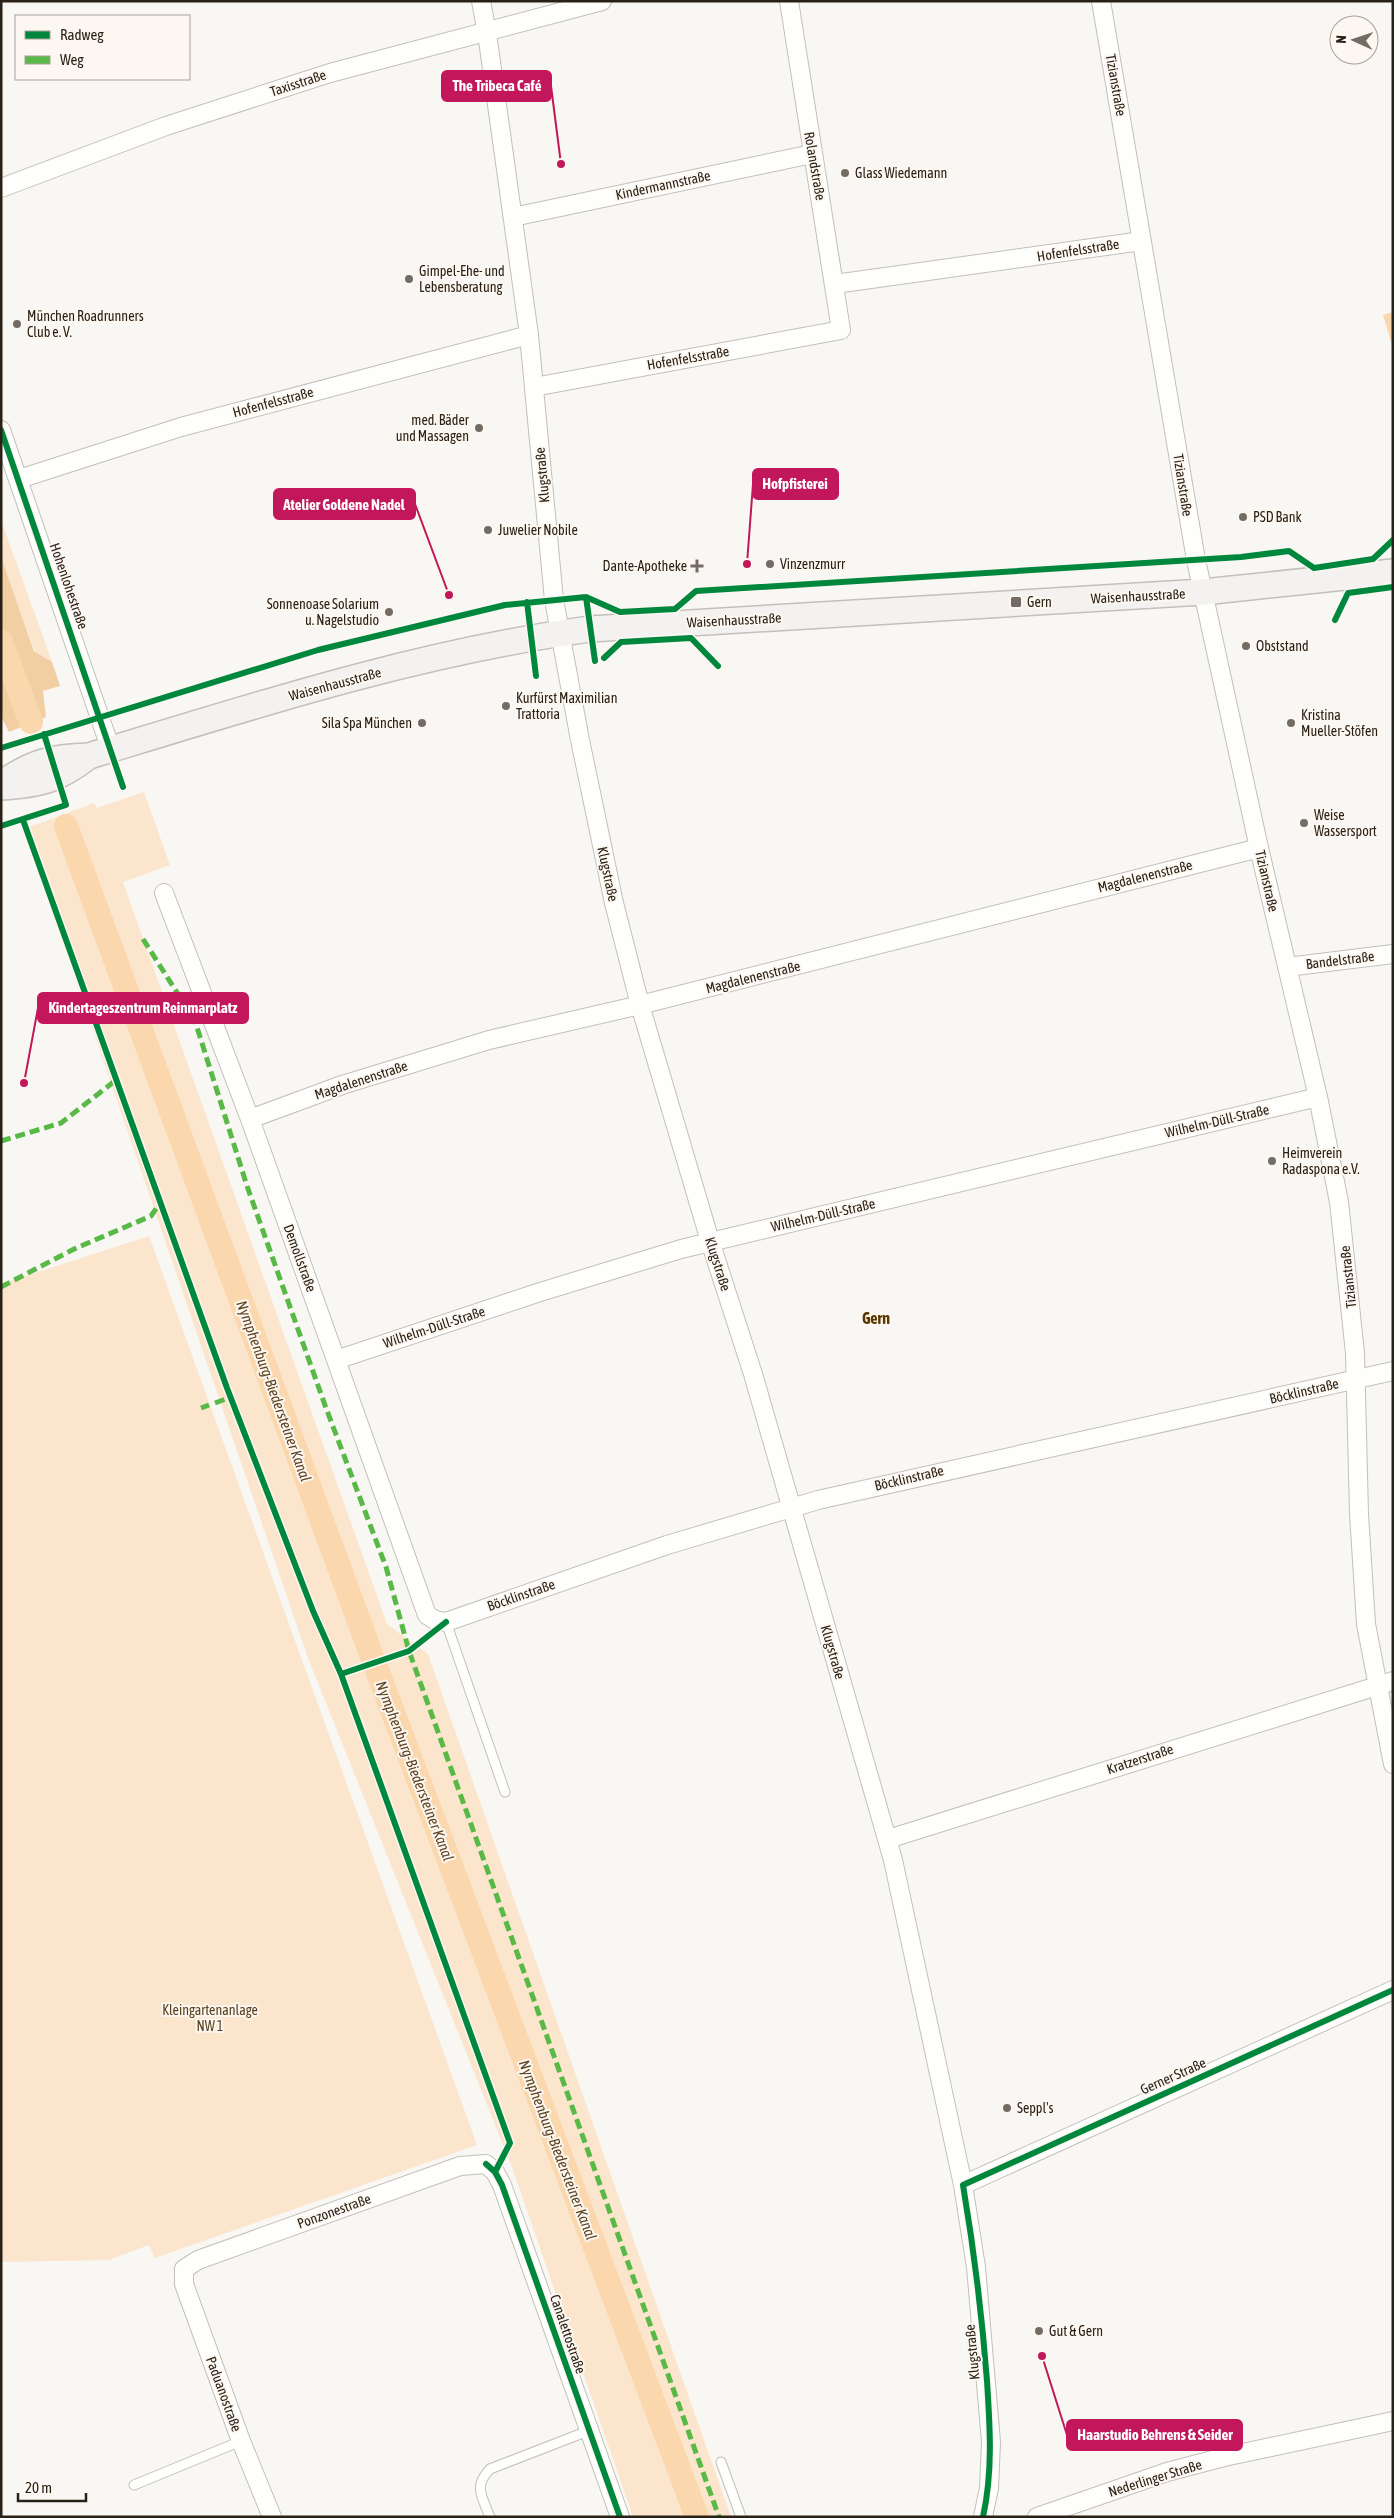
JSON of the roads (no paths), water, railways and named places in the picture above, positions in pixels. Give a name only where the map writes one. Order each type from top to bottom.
[{"type":"street","name":"Klugstraße","points":[[481,1],[529,335],[554,600],[580,740],[614,903],[640,1005],[710,1242],[753,1374],[790,1508],[888,1839],[963,2185],[976,2267],[991,2442],[989,2488],[983,2517]]},
{"type":"street","name":"Taxisstraße","points":[[1,188],[166,126],[330,73],[487,33],[602,1]]},
{"type":"street","name":"Rolandstraße","points":[[789,1],[841,330]]},
{"type":"street","name":"Tizianstraße","points":[[1101,1],[1196,560],[1259,848],[1318,1097],[1339,1202],[1350,1292],[1356,1379],[1362,1575],[1366,1624],[1385,1683],[1393,1764]]},
{"type":"street","name":"Kindermannstraße","points":[[513,217],[812,154]]},
{"type":"street","name":"Hofenfelsstraße","points":[[835,284],[1142,241]]},
{"type":"street","name":"Hofenfelsstraße","points":[[534,387],[841,330]]},
{"type":"street","name":"Hofenfelsstraße","points":[[19,479],[180,427],[529,335]]},
{"type":"street","name":"Hohenlohestraße","points":[[1,430],[19,479],[100,753]]},
{"type":"street","name":"Waisenhausstraße","points":[[100,753],[299,693],[391,669],[560,633],[600,628],[1203,592],[1393,572]]},
{"type":"street","points":[[1,786],[31,786],[66,774],[100,753]]},
{"type":"street","name":"Magdalenenstraße","points":[[250,1119],[342,1085],[489,1040],[640,1005],[1259,848]]},
{"type":"street","name":"Demollstraße","points":[[164,893],[250,1119],[427,1615],[440,1621]]},
{"type":"street","name":"Bandelstraße","points":[[1287,967],[1393,954]]},
{"type":"street","name":"Wilhelm-Düll-Straße","points":[[336,1360],[537,1293],[710,1242],[1318,1097]]},
{"type":"street","name":"Böcklinstraße","points":[[440,1621],[658,1548],[864,1488],[1393,1371]]},
{"type":"street","name":"Kratzerstraße","points":[[888,1839],[1385,1683]]},
{"type":"street","name":"Gerner Straße","points":[[963,2185],[1393,1990]]},
{"type":"street","name":"Ponzonestraße","points":[[184,2269],[198,2260],[460,2166],[486,2164]]},
{"type":"street","name":"Canalettostraße","points":[[486,2164],[495,2172],[502,2185],[620,2517]]},
{"type":"street","name":"Paduanostraße","points":[[184,2269],[184,2284],[272,2517]]},
{"type":"street","name":"Nederlinger Straße","points":[[1037,2517],[1167,2472],[1393,2421]]},
{"type":"lane","points":[[440,1621],[505,1792]]},
{"type":"lane","points":[[490,2517],[479,2487],[482,2477],[490,2469],[588,2431]]},
{"type":"lane","points":[[134,2485],[242,2441]]},
{"type":"lane","points":[[721,2462],[742,2517]]},
{"type":"waterway","name":"Nymphenburg-Biedersteiner Kanal","points":[[1,642],[31,722]]},
{"type":"waterway","name":"Nymphenburg-Biedersteiner Kanal","points":[[66,826],[374,1662],[697,2517]]},
{"type":"place","name":"The Tribeca Café","points":[[561,164]]},
{"type":"place","name":"Glass Wiedemann","points":[[845,173]]},
{"type":"place","name":"Gimpel-Ehe- und Lebensberatung","points":[[409,279]]},
{"type":"place","name":"München Roadrunners Club e. V.","points":[[17,324]]},
{"type":"place","name":"med. Bäder und Massagen","points":[[479,428]]},
{"type":"place","name":"PSD Bank","points":[[1243,517]]},
{"type":"place","name":"Juwelier Nobile","points":[[488,530]]},
{"type":"place","name":"Hofpfisterei","points":[[747,564]]},
{"type":"place","name":"Vinzenzmurr","points":[[770,564]]},
{"type":"place","name":"Dante-Apotheke","points":[[697,566]]},
{"type":"place","name":"Atelier Goldene Nadel","points":[[449,595]]},
{"type":"place","name":"Gern","points":[[1016,602]]},
{"type":"place","name":"Sonnenoase Solarium u. Nagelstudio","points":[[389,612]]},
{"type":"place","name":"Obststand","points":[[1246,646]]},
{"type":"place","name":"Kurfürst Maximilian Trattoria","points":[[506,706]]},
{"type":"place","name":"Sila Spa München","points":[[422,723]]},
{"type":"place","name":"Kristina Mueller-Stöfen","points":[[1291,723]]},
{"type":"place","name":"Weise Wassersport","points":[[1304,823]]},
{"type":"place","name":"Kindertageszentrum Reinmarplatz","points":[[24,1083]]},
{"type":"place","name":"Heimverein Radaspona e.V.","points":[[1272,1161]]},
{"type":"place","name":"Seppl's","points":[[1007,2108]]},
{"type":"place","name":"Gut & Gern","points":[[1039,2331]]},
{"type":"place","name":"Haarstudio Behrens & Seider","points":[[1042,2356]]},
{"type":"district","name":"Gern","points":[[876,1318]]},
{"type":"park label","name":"Kleingartenanlage NW 1","points":[[210,2018]]}]
